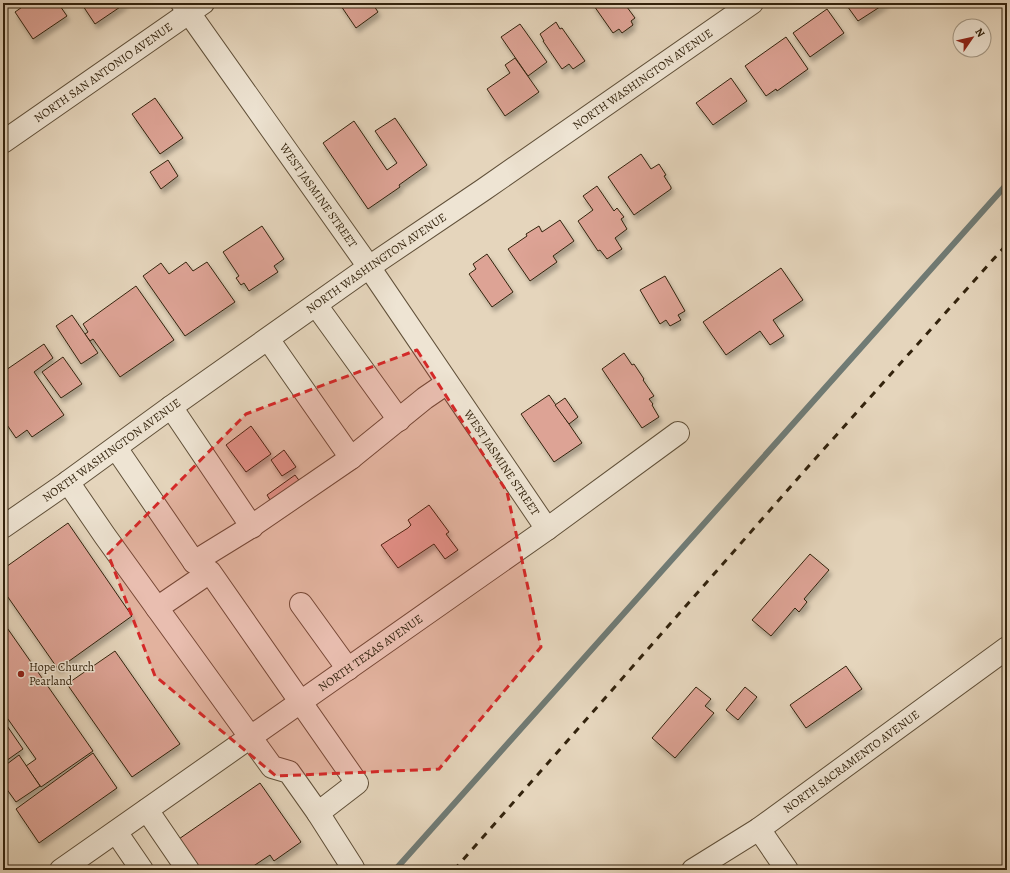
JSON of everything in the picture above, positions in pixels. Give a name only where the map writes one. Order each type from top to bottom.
[{"type":"street","name":"NORTH WASHINGTON AVENUE","points":[[3,526],[116,448],[369,266],[490,185],[752,3]]},
{"type":"street","name":"WEST JASMINE STREET","points":[[191,6],[547,529]]},
{"type":"street","name":"NORTH SAN ANTONIO AVENUE","points":[[3,142],[191,6]]},
{"type":"street","points":[[316,305],[399,420]]},
{"type":"street","points":[[268,338],[352,458]]},
{"type":"street","points":[[157,608],[202,567],[252,526],[352,458],[426,398],[448,383]]},
{"type":"street","points":[[171,407],[252,526]]},
{"type":"street","name":"NORTH TEXAS AVENUE","points":[[66,869],[147,810],[547,529],[678,433]]},
{"type":"street","points":[[116,448],[301,703],[357,783],[318,814]]},
{"type":"street","points":[[68,482],[272,767],[289,772],[353,868],[352,870]]},
{"type":"street","points":[[301,604],[348,669]]},
{"type":"street","name":"NORTH SACRAMENTO AVENUE","points":[[693,870],[759,829],[1007,648]]},
{"type":"street","points":[[147,810],[188,870]]},
{"type":"street","points":[[759,829],[787,870]]},
{"type":"street","points":[[116,832],[142,870]]},
{"type":"highlighted area","points":[[417,350],[507,492],[541,647],[439,769],[276,776],[155,676],[108,554],[246,414]]},
{"type":"building","points":[[28,3],[58,3],[67,16],[33,39],[15,12]]},
{"type":"building","points":[[81,3],[126,3],[95,24]]},
{"type":"building","points":[[339,3],[372,3],[378,12],[356,28]]},
{"type":"building","points":[[592,3],[624,3],[635,18],[631,21],[633,25],[622,33],[619,29],[613,33]]},
{"type":"building","points":[[845,3],[886,3],[858,21]]},
{"type":"building","points":[[827,9],[844,33],[810,57],[793,33]]},
{"type":"building","points":[[556,22],[560,29],[562,28],[585,61],[573,69],[569,64],[562,69],[540,34]]},
{"type":"building","points":[[520,24],[547,62],[528,76],[501,37]]},
{"type":"building","points":[[786,37],[808,69],[777,91],[776,89],[766,96],[745,66]]},
{"type":"building","points":[[515,58],[539,92],[505,116],[487,89],[510,73],[505,65]]},
{"type":"building","points":[[731,78],[747,101],[713,125],[696,103]]},
{"type":"building","points":[[155,98],[183,138],[160,154],[132,114]]},
{"type":"building","points":[[395,118],[427,165],[399,185],[400,187],[368,209],[323,143],[354,121],[387,170],[397,163],[375,131]]},
{"type":"building","points":[[641,154],[651,169],[659,164],[666,175],[664,176],[671,189],[634,215],[608,177]]},
{"type":"building","points":[[168,160],[178,176],[161,189],[150,172]]},
{"type":"building","points":[[597,186],[614,211],[617,208],[624,217],[621,219],[627,229],[615,238],[622,249],[607,259],[600,250],[598,251],[578,221],[593,210],[583,196]]},
{"type":"building","points":[[560,220],[574,241],[553,256],[557,262],[530,281],[508,249],[527,236],[526,234],[539,226],[542,232]]},
{"type":"building","points":[[262,226],[284,259],[274,266],[278,272],[249,291],[244,283],[241,285],[236,278],[239,276],[223,252]]},
{"type":"building","points":[[487,254],[513,292],[492,307],[469,274],[476,269],[473,264]]},
{"type":"building","points":[[186,262],[193,271],[207,262],[235,302],[185,336],[143,276],[161,263],[169,274]]},
{"type":"building","points":[[781,268],[803,300],[773,320],[784,336],[770,345],[760,331],[726,355],[703,322]]},
{"type":"building","points":[[665,276],[685,311],[678,315],[681,320],[670,326],[666,320],[660,324],[640,290]]},
{"type":"building","points":[[136,286],[174,340],[120,377],[93,339],[90,341],[85,334],[88,332],[83,324]]},
{"type":"building","points":[[72,315],[98,353],[81,364],[56,326]]},
{"type":"building","points":[[44,344],[53,358],[34,372],[64,415],[32,437],[27,430],[16,438],[3,419],[3,372]]},
{"type":"building","points":[[624,353],[632,365],[634,364],[654,396],[649,399],[659,417],[642,428],[602,369]]},
{"type":"building","points":[[63,357],[82,384],[61,398],[42,372]]},
{"type":"building","points":[[549,395],[582,443],[554,462],[521,414]]},
{"type":"building","points":[[565,398],[578,417],[569,424],[555,405]]},
{"type":"building","points":[[251,426],[271,454],[246,472],[226,445]]},
{"type":"building","points":[[284,450],[296,467],[282,476],[271,460]]},
{"type":"building","points":[[295,475],[304,487],[275,508],[267,495]]},
{"type":"building","points":[[429,505],[449,532],[446,534],[458,550],[445,559],[434,544],[398,568],[381,545],[408,528],[411,525],[408,520]]},
{"type":"building","points":[[68,523],[132,616],[58,669],[3,590],[3,569]]},
{"type":"building","points":[[810,554],[829,570],[804,599],[807,602],[799,612],[795,608],[771,636],[752,620]]},
{"type":"building","name":"Hope Church Pearland","points":[[3,622],[93,751],[41,787],[26,766],[36,759],[3,712]]},
{"type":"building","points":[[115,651],[180,744],[132,777],[67,684]]},
{"type":"building","points":[[846,666],[862,689],[806,728],[790,705]]},
{"type":"building","points":[[696,687],[711,699],[705,706],[714,713],[675,758],[652,738]]},
{"type":"building","points":[[745,687],[757,697],[738,720],[726,710]]},
{"type":"building","points":[[3,720],[23,749],[3,763]]},
{"type":"building","points":[[93,753],[117,788],[39,843],[16,809]]},
{"type":"building","points":[[19,755],[40,786],[16,802],[3,784],[3,767]]},
{"type":"building","points":[[260,783],[301,842],[274,861],[270,855],[252,867],[255,870],[196,870],[176,841]]},
{"type":"waterway","points":[[395,870],[1007,184]]},
{"type":"railway","points":[[454,870],[807,468],[1007,244]]},
{"type":"place","name":"Hope Church Pearland","points":[[21,674]]}]
